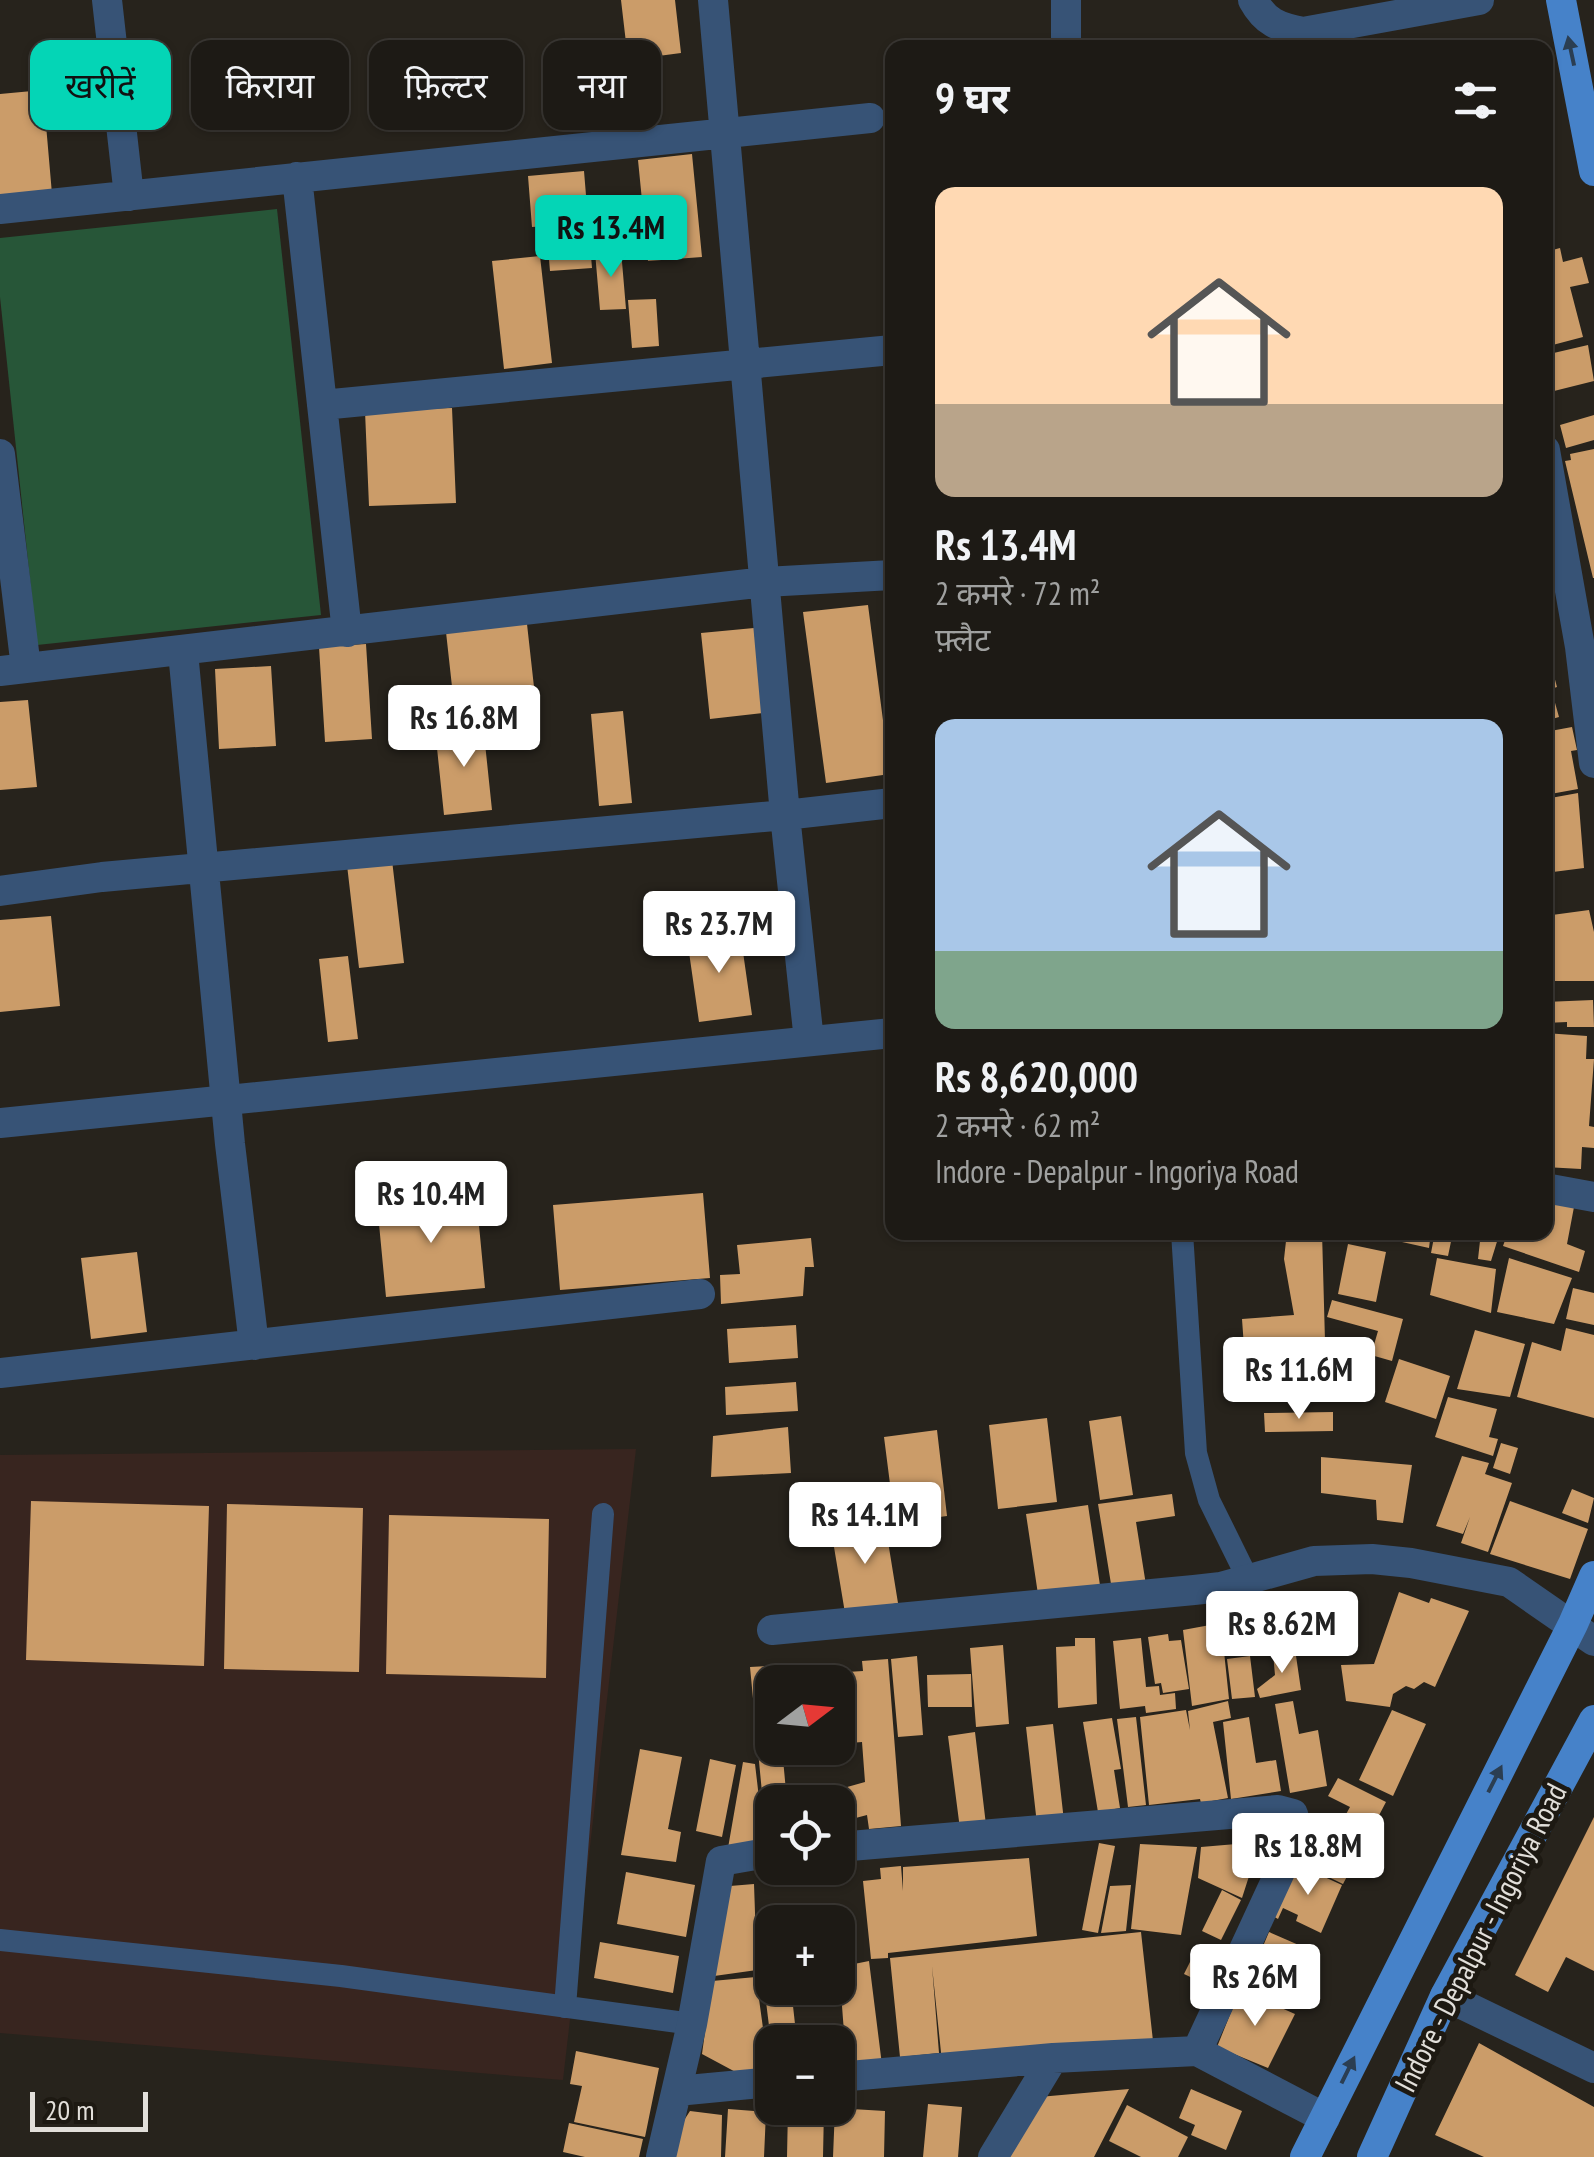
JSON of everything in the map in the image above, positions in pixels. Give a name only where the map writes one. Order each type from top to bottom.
[{"type":"main road","points":[[1561,0],[1594,170]]},
{"type":"main road","name":"Indore - Depalpur - Ingoriya Road","points":[[1305,2157],[1584,1633],[1594,1576]]},
{"type":"main road","name":"Indore - Depalpur - Ingoriya Road","points":[[1372,2157],[1446,1996],[1594,1720]]},
{"type":"street","points":[[108,0],[130,196]]},
{"type":"street","points":[[713,0],[786,816],[810,1041]]},
{"type":"street","points":[[1066,0],[1066,40]]},
{"type":"street","points":[[1253,0],[1262,17],[1279,28],[1303,32],[1338,12],[1479,0]]},
{"type":"street","points":[[0,209],[870,118]]},
{"type":"street","points":[[297,177],[347,632]]},
{"type":"street","points":[[322,404],[885,351]]},
{"type":"street","points":[[0,454],[13,670],[765,582],[885,575]]},
{"type":"street","points":[[1553,495],[1580,647],[1594,763]]},
{"type":"street","points":[[183,652],[225,1101],[254,1346]]},
{"type":"street","points":[[0,890],[885,804]]},
{"type":"street","points":[[0,1123],[885,1033]]},
{"type":"street","points":[[1553,1189],[1594,1197]]},
{"type":"street","points":[[0,1373],[700,1294]]},
{"type":"street","points":[[772,1630],[1194,1590],[1335,1559],[1411,1563],[1508,1582],[1584,1633]]},
{"type":"street","points":[[855,1847],[1278,1810],[1293,1814],[1298,1829],[1292,1846],[1197,2050]]},
{"type":"street","points":[[661,2157],[692,2024],[721,1860],[755,1855]]},
{"type":"street","points":[[1446,1996],[1594,2068]]},
{"type":"street","points":[[855,2075],[1197,2050],[1325,2118]]},
{"type":"street","points":[[992,2157],[1053,2058]]},
{"type":"street","points":[[677,2090],[755,2083]]},
{"type":"lane","points":[[1183,1240],[1196,1452],[1209,1500],[1248,1579]]},
{"type":"lane","points":[[564,2007],[603,1514]]},
{"type":"lane","points":[[0,1940],[341,1976],[692,2024]]},
{"type":"shaded area","points":[[636,1449],[563,2080],[0,2033],[0,1455]]},
{"type":"green space","points":[[277,209],[321,615],[37,645],[0,297],[0,238]]},
{"type":"building","points":[[621,0],[675,0],[681,53],[661,56],[661,40],[626,40]]},
{"type":"building","points":[[30,91],[30,130],[46,130],[52,194],[0,198],[0,94]]},
{"type":"building","points":[[692,154],[702,257],[648,261],[638,160]]},
{"type":"building","points":[[584,171],[592,268],[550,271],[546,226],[532,227],[528,176]]},
{"type":"building","points":[[1560,248],[1563,262],[1582,257],[1589,283],[1570,287],[1583,337],[1553,345],[1553,250]]},
{"type":"building","points":[[621,250],[626,309],[600,310],[595,252]]},
{"type":"building","points":[[540,256],[552,363],[504,369],[492,261]]},
{"type":"building","points":[[656,299],[659,346],[632,348],[628,300]]},
{"type":"building","points":[[1588,345],[1594,381],[1554,391],[1553,353]]},
{"type":"building","points":[[452,408],[456,503],[369,506],[365,411]]},
{"type":"building","points":[[1594,415],[1594,440],[1566,448],[1560,425]]},
{"type":"building","points":[[1594,449],[1593,578],[1565,461],[1571,460],[1570,454]]},
{"type":"building","points":[[868,605],[885,736],[885,775],[826,783],[803,612]]},
{"type":"building","points":[[527,624],[537,714],[456,723],[446,632]]},
{"type":"building","points":[[754,628],[763,713],[710,719],[701,633]]},
{"type":"building","points":[[366,644],[372,739],[325,742],[319,647]]},
{"type":"building","points":[[271,666],[276,746],[219,749],[215,669]]},
{"type":"building","points":[[1553,696],[1559,717],[1553,719]]},
{"type":"building","points":[[28,700],[37,787],[0,790],[0,702]]},
{"type":"building","points":[[623,711],[632,803],[599,806],[591,714]]},
{"type":"building","points":[[483,724],[492,810],[444,815],[435,729]]},
{"type":"building","points":[[1572,727],[1577,750],[1571,751],[1578,789],[1553,794],[1553,731]]},
{"type":"building","points":[[1578,793],[1584,868],[1553,872],[1553,798]]},
{"type":"building","points":[[392,860],[404,963],[359,968],[347,865]]},
{"type":"building","points":[[1589,910],[1594,932],[1594,981],[1553,981],[1553,915]]},
{"type":"building","points":[[51,916],[60,1006],[0,1012],[0,920]]},
{"type":"building","points":[[740,931],[752,1015],[699,1022],[687,938]]},
{"type":"building","points":[[348,956],[358,1039],[328,1042],[319,959]]},
{"type":"building","points":[[1593,1000],[1594,1027],[1553,1023],[1553,1002]]},
{"type":"building","points":[[1553,1034],[1587,1036],[1586,1059],[1594,1059],[1589,1126],[1594,1127],[1594,1148],[1582,1147],[1581,1169],[1553,1167]]},
{"type":"building","points":[[703,1193],[710,1278],[560,1290],[553,1205]]},
{"type":"building","points":[[476,1194],[485,1288],[386,1297],[377,1203]]},
{"type":"building","points":[[1553,1203],[1574,1207],[1567,1244],[1585,1251],[1579,1272],[1503,1246],[1505,1240],[1553,1240]]},
{"type":"building","points":[[811,1238],[814,1267],[805,1267],[803,1296],[721,1304],[720,1275],[740,1274],[737,1245]]},
{"type":"building","points":[[1286,1240],[1322,1240],[1325,1341],[1244,1347],[1242,1319],[1294,1315],[1284,1259]]},
{"type":"building","points":[[1393,1240],[1430,1240],[1429,1248]]},
{"type":"building","points":[[1433,1240],[1451,1240],[1448,1256],[1431,1253]]},
{"type":"building","points":[[1498,1240],[1491,1261],[1478,1259],[1480,1241]]},
{"type":"building","points":[[1348,1244],[1386,1252],[1376,1302],[1338,1294]]},
{"type":"building","points":[[137,1252],[147,1332],[91,1339],[81,1258]]},
{"type":"building","points":[[1437,1258],[1496,1269],[1491,1313],[1430,1295]]},
{"type":"building","points":[[1509,1258],[1572,1278],[1554,1324],[1497,1312]]},
{"type":"building","points":[[1573,1288],[1594,1293],[1594,1325],[1566,1319]]},
{"type":"building","points":[[1332,1300],[1403,1319],[1392,1361],[1371,1355],[1378,1331],[1327,1317]]},
{"type":"building","points":[[796,1325],[798,1358],[729,1363],[727,1329]]},
{"type":"building","points":[[1566,1328],[1594,1335],[1594,1418],[1517,1397],[1532,1342],[1561,1351]]},
{"type":"building","points":[[1475,1330],[1525,1344],[1510,1397],[1457,1389]]},
{"type":"building","points":[[1319,1346],[1321,1377],[1252,1380],[1251,1350]]},
{"type":"building","points":[[1399,1359],[1450,1376],[1436,1419],[1385,1402]]},
{"type":"building","points":[[796,1382],[798,1411],[726,1415],[725,1387]]},
{"type":"building","points":[[1448,1397],[1497,1409],[1489,1437],[1498,1439],[1493,1456],[1435,1437]]},
{"type":"building","points":[[1333,1412],[1333,1431],[1265,1432],[1264,1413]]},
{"type":"building","points":[[1121,1416],[1133,1495],[1100,1500],[1089,1421]]},
{"type":"building","points":[[1047,1418],[1057,1502],[998,1509],[989,1425]]},
{"type":"building","points":[[788,1427],[791,1473],[711,1477],[713,1436]]},
{"type":"building","points":[[937,1430],[947,1516],[895,1523],[884,1437]]},
{"type":"building","points":[[1501,1443],[1518,1448],[1510,1474],[1493,1468]]},
{"type":"building","points":[[1462,1456],[1489,1463],[1485,1474],[1512,1483],[1488,1552],[1461,1543],[1470,1517],[1463,1534],[1436,1526]]},
{"type":"building","points":[[1321,1457],[1412,1465],[1403,1523],[1377,1520],[1376,1500],[1321,1493]]},
{"type":"building","points":[[1572,1489],[1594,1498],[1588,1523],[1562,1513]]},
{"type":"building","points":[[1172,1494],[1175,1516],[1136,1522],[1146,1585],[1112,1590],[1098,1504]]},
{"type":"building","points":[[31,1501],[209,1506],[204,1666],[26,1660]]},
{"type":"building","points":[[1510,1501],[1588,1529],[1570,1579],[1490,1554]]},
{"type":"building","points":[[227,1504],[363,1508],[359,1672],[224,1669]]},
{"type":"building","points":[[1088,1505],[1101,1592],[1039,1601],[1026,1514]]},
{"type":"building","points":[[389,1515],[549,1519],[546,1678],[386,1674]]},
{"type":"building","points":[[885,1523],[898,1603],[845,1613],[831,1529]]},
{"type":"building","points":[[1399,1592],[1469,1611],[1435,1687],[1424,1682],[1414,1689],[1406,1686],[1393,1694],[1390,1707],[1346,1701],[1341,1665],[1374,1664]]},
{"type":"building","points":[[1299,1612],[1303,1645],[1260,1649],[1257,1616]]},
{"type":"building","points":[[1225,1618],[1250,1618],[1252,1652],[1227,1654]]},
{"type":"building","points":[[1221,1623],[1229,1699],[1192,1706],[1183,1630]]},
{"type":"building","points":[[1168,1634],[1169,1641],[1181,1640],[1189,1689],[1163,1693],[1161,1683],[1155,1684],[1148,1637]]},
{"type":"building","points":[[1075,1638],[1095,1638],[1097,1704],[1058,1708],[1056,1647],[1075,1646]]},
{"type":"building","points":[[1141,1638],[1146,1687],[1159,1686],[1160,1695],[1175,1693],[1176,1709],[1146,1713],[1145,1706],[1120,1709],[1113,1641]]},
{"type":"building","points":[[1003,1645],[1009,1724],[976,1727],[970,1648]]},
{"type":"building","points":[[1295,1649],[1301,1690],[1260,1698],[1257,1689],[1275,1675],[1273,1653]]},
{"type":"building","points":[[917,1656],[923,1735],[898,1737],[891,1659]]},
{"type":"building","points":[[1250,1656],[1255,1697],[1232,1699],[1227,1659]]},
{"type":"building","points":[[888,1659],[901,1826],[869,1829],[867,1815],[855,1818],[854,1785],[865,1782],[862,1742],[855,1743],[855,1672],[863,1671],[862,1661]]},
{"type":"building","points":[[750,1667],[755,1667],[755,1719]]},
{"type":"building","points":[[971,1674],[972,1707],[928,1707],[927,1675]]},
{"type":"building","points":[[1228,1701],[1231,1718],[1213,1722],[1228,1798],[1149,1805],[1140,1717],[1186,1710],[1190,1730],[1188,1711]]},
{"type":"building","points":[[1293,1701],[1299,1734],[1318,1730],[1327,1786],[1290,1793],[1275,1704]]},
{"type":"building","points":[[1392,1710],[1426,1724],[1393,1796],[1359,1780]]},
{"type":"building","points":[[1136,1717],[1146,1805],[1128,1807],[1117,1719]]},
{"type":"building","points":[[1249,1717],[1256,1763],[1276,1760],[1281,1791],[1231,1799],[1223,1722]]},
{"type":"building","points":[[1112,1718],[1121,1769],[1114,1770],[1120,1808],[1098,1812],[1083,1722]]},
{"type":"building","points":[[1053,1724],[1064,1821],[1037,1824],[1026,1727]]},
{"type":"building","points":[[975,1732],[986,1825],[960,1829],[948,1736]]},
{"type":"building","points":[[640,1749],[682,1757],[668,1829],[681,1832],[676,1862],[621,1855]]},
{"type":"building","points":[[710,1759],[736,1765],[722,1837],[696,1831]]},
{"type":"building","points":[[743,1762],[755,1764],[754,1854],[728,1848]]},
{"type":"building","points":[[759,1765],[784,1765],[785,1785],[761,1785]]},
{"type":"building","points":[[1338,1778],[1386,1802],[1343,1884],[1308,1867],[1316,1851],[1342,1863],[1305,1844],[1320,1815],[1340,1825],[1350,1807],[1328,1796]]},
{"type":"building","points":[[1594,1817],[1594,1971],[1566,1957],[1548,1992],[1515,1975]]},
{"type":"building","points":[[1260,1842],[1242,1898],[1198,1878],[1201,1847]]},
{"type":"building","points":[[1099,1843],[1115,1846],[1098,1933],[1082,1930]]},
{"type":"building","points":[[1140,1844],[1197,1847],[1181,1935],[1131,1929]]},
{"type":"building","points":[[1029,1858],[1037,1936],[888,1953],[888,1958],[871,1959],[863,1881],[881,1879],[880,1868],[901,1866],[903,1891],[903,1867]]},
{"type":"building","points":[[1296,1864],[1342,1885],[1321,1933],[1296,1921],[1298,1915],[1283,1908],[1278,1919],[1271,1915]]},
{"type":"building","points":[[626,1872],[695,1885],[686,1937],[617,1924]]},
{"type":"building","points":[[754,1884],[755,1970],[707,1977],[718,1887]]},
{"type":"building","points":[[1131,1885],[1126,1931],[1101,1933],[1110,1886]]},
{"type":"building","points":[[1222,1890],[1241,1900],[1221,1940],[1202,1931]]},
{"type":"building","points":[[1141,1932],[1153,2041],[942,2062],[932,1966],[939,2053],[900,2057],[890,1958]]},
{"type":"building","points":[[1269,1932],[1301,1946],[1299,1952],[1320,1960],[1312,1980],[1258,1958]]},
{"type":"building","points":[[600,1942],[679,1956],[673,1993],[594,1978]]},
{"type":"building","points":[[1194,1954],[1212,1963],[1203,1983],[1184,1974]]},
{"type":"building","points":[[869,1961],[882,2065],[855,2070],[855,2025],[843,2025],[842,2005],[855,2005],[855,1964]]},
{"type":"building","points":[[755,1977],[755,2005],[760,2005],[763,2025],[755,2025],[755,2074],[743,2076],[702,2054],[712,1981]]},
{"type":"building","points":[[1240,1990],[1295,2014],[1268,2068],[1217,2047]]},
{"type":"building","points":[[766,2005],[793,2005],[795,2025],[769,2025]]},
{"type":"building","points":[[1479,2043],[1594,2107],[1594,2157],[1484,2157],[1435,2135]]},
{"type":"building","points":[[576,2051],[659,2068],[645,2137],[574,2122],[582,2086],[570,2084]]},
{"type":"building","points":[[1129,2089],[1094,2157],[997,2157],[1039,2097]]},
{"type":"building","points":[[1191,2089],[1242,2111],[1226,2150],[1191,2135],[1195,2125],[1179,2118]]},
{"type":"building","points":[[928,2104],[962,2107],[958,2157],[923,2157]]},
{"type":"building","points":[[1127,2105],[1188,2137],[1178,2157],[1141,2157],[1109,2141]]},
{"type":"building","points":[[728,2109],[755,2111],[755,2125],[765,2125],[764,2157],[725,2157]]},
{"type":"building","points":[[855,2109],[885,2111],[884,2157],[833,2157],[834,2125],[855,2125]]},
{"type":"building","points":[[690,2111],[722,2115],[721,2157],[667,2157]]},
{"type":"building","points":[[569,2123],[643,2139],[639,2157],[585,2157],[563,2152]]},
{"type":"building","points":[[788,2125],[824,2125],[823,2157],[787,2157]]}]
